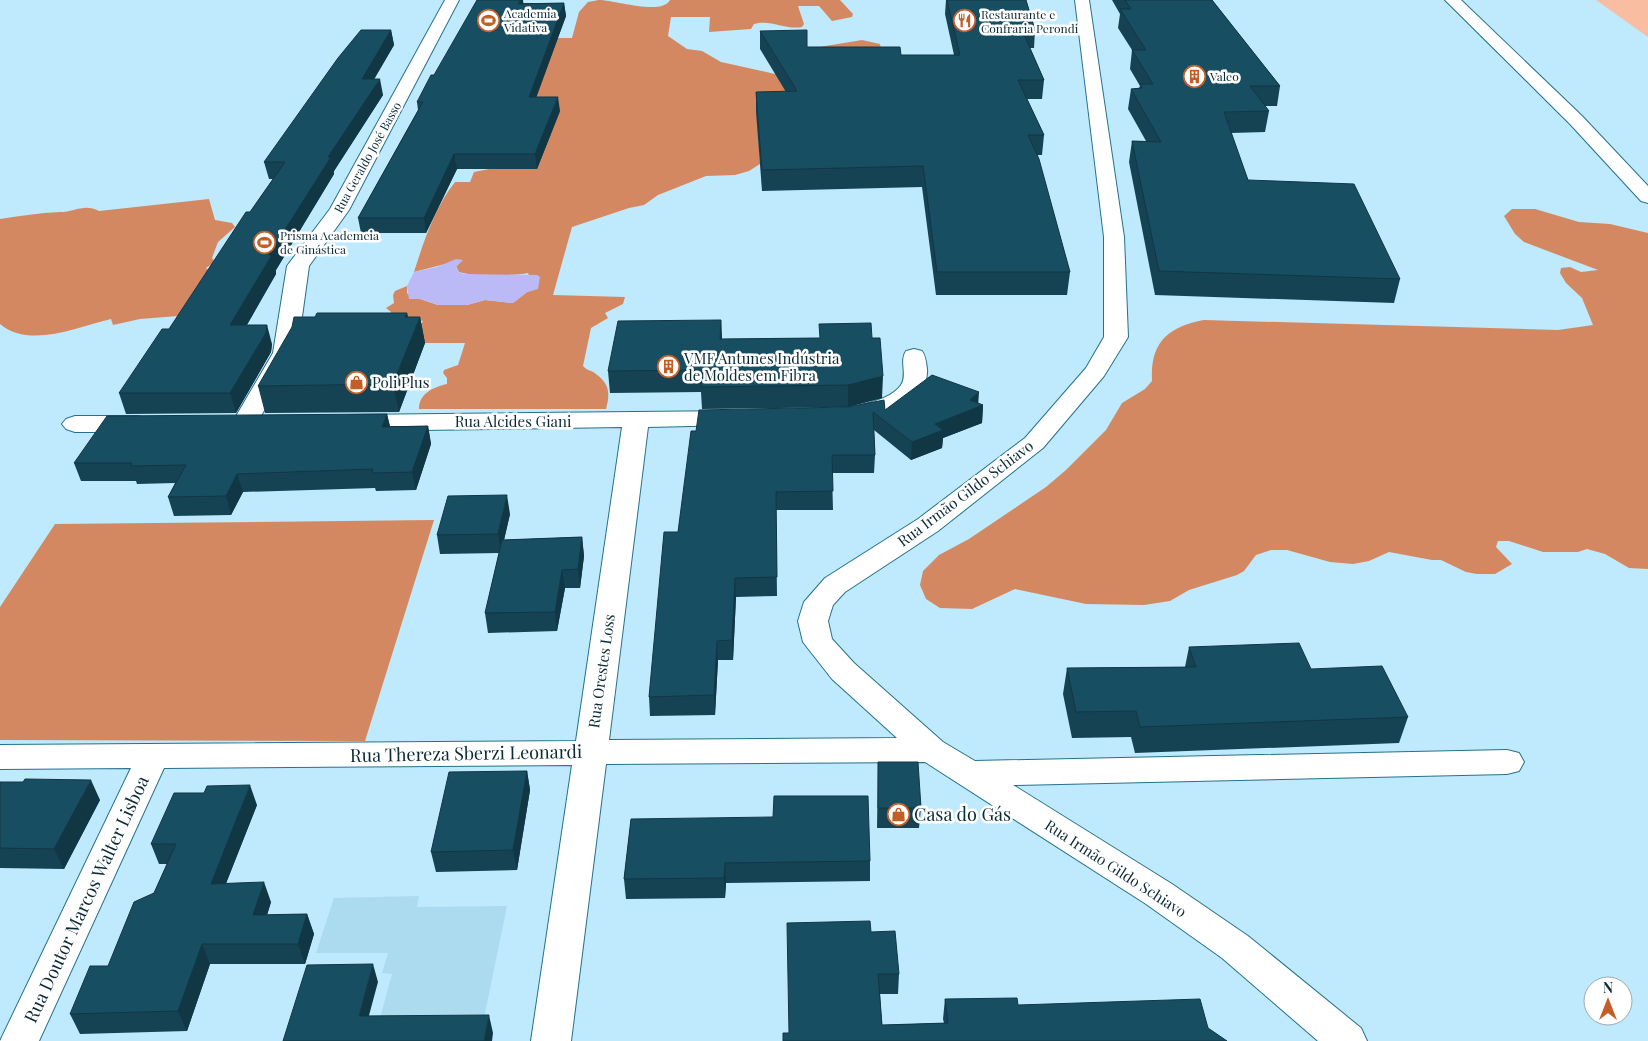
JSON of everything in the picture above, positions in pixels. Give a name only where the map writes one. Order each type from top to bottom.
[{"type":"street","name":"Rua Geraldo José Basso","points":[[274,423],[236,423],[285,353],[298,266],[339,210],[452,0]]},
{"type":"street","name":"Rua Irmão Gildo Schiavo","points":[[1082,0],[1114,237],[1116,337],[1096,371],[1034,443],[928,526],[835,585],[819,602],[813,621],[818,642],[843,671],[931,750],[1159,894],[1235,947],[1347,1041]]},
{"type":"street","points":[[1452,0],[1576,120],[1648,197]]},
{"type":"street","points":[[828,416],[865,414],[902,397],[915,383],[914,356]]},
{"type":"street","name":"Rua Alcides Giani","points":[[323,423],[761,418]]},
{"type":"street","name":"Rua Orestes Loss","points":[[551,1041],[636,420]]},
{"type":"street","points":[[75,424],[160,424]]},
{"type":"street","name":"Rua Thereza Sberzi Leonardi","points":[[0,757],[931,750]]},
{"type":"street","name":"Rua Doutor Marcos Walter Lisboa","points":[[19,1041],[153,756]]},
{"type":"street","points":[[969,774],[1507,762]]},
{"type":"shaded area","points":[[599,0],[658,7],[665,5],[670,0],[840,0],[853,14],[852,17],[832,21],[819,6],[798,6],[804,24],[802,27],[795,28],[760,23],[754,24],[751,29],[709,32],[710,17],[671,17],[668,36],[687,49],[702,51],[721,62],[775,74],[807,49],[862,40],[880,44],[882,54],[757,112],[760,164],[749,171],[735,175],[706,176],[658,195],[644,205],[629,208],[572,227],[553,295],[625,297],[623,304],[605,313],[608,318],[591,328],[583,366],[604,382],[608,390],[606,409],[419,409],[424,395],[432,389],[447,384],[447,378],[443,373],[444,370],[458,365],[465,343],[422,343],[417,329],[423,321],[391,315],[391,312],[386,308],[394,303],[393,295],[395,291],[407,286],[407,293],[413,299],[420,299],[438,305],[467,305],[485,300],[513,303],[527,292],[534,290],[528,273],[474,275],[459,272],[456,266],[445,264],[414,272],[435,214],[455,182],[470,182],[474,172],[489,169],[537,169],[496,153],[533,38],[572,38],[579,12],[588,2]]},
{"type":"shaded area","points":[[1596,0],[1648,0],[1648,37]]},
{"type":"shaded area","points":[[209,199],[215,220],[232,223],[235,227],[218,242],[212,258],[215,262],[206,268],[212,273],[178,316],[140,319],[113,325],[111,319],[69,331],[39,336],[25,335],[12,331],[0,324],[0,219],[84,208],[99,211]]},
{"type":"shaded area","points":[[1512,209],[1535,209],[1579,222],[1610,224],[1648,233],[1648,569],[1629,568],[1605,554],[1587,549],[1578,552],[1543,552],[1509,541],[1498,541],[1496,547],[1512,564],[1495,574],[1466,572],[1441,560],[1389,552],[1369,561],[1353,564],[1330,562],[1287,550],[1271,550],[1256,555],[1244,571],[1237,575],[1189,590],[1170,601],[1144,605],[1086,604],[1015,589],[972,609],[940,608],[926,599],[920,585],[923,571],[939,555],[969,539],[1046,487],[1066,470],[1106,430],[1122,403],[1145,389],[1152,381],[1152,367],[1158,346],[1164,338],[1180,327],[1204,320],[1558,330],[1593,325],[1582,298],[1566,283],[1560,273],[1561,268],[1570,267],[1581,272],[1598,270],[1524,242],[1515,234],[1504,216]]},
{"type":"shaded area","points":[[434,520],[365,741],[0,740],[0,607],[55,524]]},
{"type":"shaded area","points":[[419,896],[417,907],[507,906],[484,1018],[380,1018],[392,974],[382,973],[388,953],[316,953],[334,898]]},
{"type":"water","points":[[456,259],[463,260],[456,267],[459,272],[464,274],[537,275],[540,277],[538,289],[527,292],[513,303],[485,300],[467,305],[438,305],[420,299],[409,299],[407,286],[414,272],[437,267]]},
{"type":"building","points":[[477,0],[520,0],[518,4],[564,3],[529,97],[558,97],[535,154],[454,154],[424,218],[358,218],[423,102],[417,102],[431,75],[434,75]]},
{"type":"building","points":[[947,0],[1026,0],[1035,30],[1022,30],[1044,80],[1018,80],[1044,135],[1028,135],[1039,159],[1070,272],[937,272],[923,166],[762,170],[756,92],[797,91],[760,31],[807,30],[807,47],[900,47],[901,55],[960,55]]},
{"type":"building","points":[[1125,0],[1212,0],[1280,86],[1250,86],[1269,111],[1224,112],[1248,180],[1354,184],[1400,279],[1159,271],[1132,141],[1161,142],[1131,89],[1142,88],[1140,84],[1153,84],[1132,50],[1146,50],[1120,9],[1131,9]]},
{"type":"building","points":[[361,30],[391,30],[362,79],[380,79],[328,157],[331,157],[269,255],[272,255],[230,325],[267,325],[266,333],[230,393],[119,393],[162,329],[169,329],[246,212],[250,212],[285,162],[264,162],[338,58]]},
{"type":"building","points":[[317,313],[407,313],[405,317],[420,317],[393,384],[258,386],[292,327],[294,317],[315,317]]},
{"type":"building","points":[[721,320],[720,339],[820,338],[819,324],[871,323],[872,338],[880,338],[883,376],[848,385],[701,387],[703,370],[608,371],[618,321]]},
{"type":"building","points":[[932,375],[979,392],[970,400],[983,405],[935,424],[943,430],[912,442],[873,412],[875,455],[832,455],[833,491],[776,492],[777,577],[735,578],[732,640],[717,641],[714,695],[649,697],[664,532],[678,532],[691,431],[696,431],[699,410],[848,407],[884,400],[885,410]]},
{"type":"building","points":[[387,414],[382,427],[428,426],[412,472],[372,473],[373,469],[237,474],[226,496],[168,497],[186,465],[131,466],[132,463],[74,463],[107,416]]},
{"type":"building","points":[[507,495],[498,534],[437,535],[448,496]]},
{"type":"building","points":[[582,537],[578,569],[562,570],[555,612],[485,613],[502,540]]},
{"type":"building","points":[[1299,643],[1311,669],[1382,666],[1408,717],[1140,727],[1136,711],[1076,712],[1067,668],[1196,667],[1189,647]]},
{"type":"building","points":[[878,762],[918,762],[921,808],[878,808]]},
{"type":"building","points":[[527,771],[513,850],[431,852],[449,772]]},
{"type":"building","points":[[25,779],[91,780],[54,849],[0,848],[0,782],[23,782]]},
{"type":"building","points":[[250,785],[211,884],[264,882],[253,915],[307,914],[298,944],[202,944],[178,1011],[70,1014],[90,966],[108,966],[134,902],[154,893],[176,844],[151,844],[174,793],[204,793],[207,786]]},
{"type":"building","points":[[774,796],[868,796],[870,861],[725,863],[724,878],[624,879],[631,819],[773,817]]},
{"type":"building","points":[[870,921],[871,932],[895,931],[899,974],[878,974],[882,1025],[948,1023],[945,999],[1017,998],[1018,1005],[1200,999],[1208,1028],[1227,1041],[783,1041],[783,1033],[789,1033],[787,923]]},
{"type":"building","points":[[373,964],[359,1016],[489,1015],[484,1041],[283,1041],[307,965]]},
{"type":"place","name":"Academia Vidativa","points":[[488,20]]},
{"type":"place","name":"Restaurante e Confraria Perondi","points":[[965,21]]},
{"type":"place","name":"Valeo","points":[[1194,76]]},
{"type":"place","name":"Prisma Academeia de Ginástica","points":[[264,242]]},
{"type":"place","name":"VMF Antunes Indústria de Moldes em Fibra","points":[[668,367]]},
{"type":"place","name":"Poli Plus","points":[[356,382]]},
{"type":"place","name":"Casa do Gás","points":[[898,814]]}]
